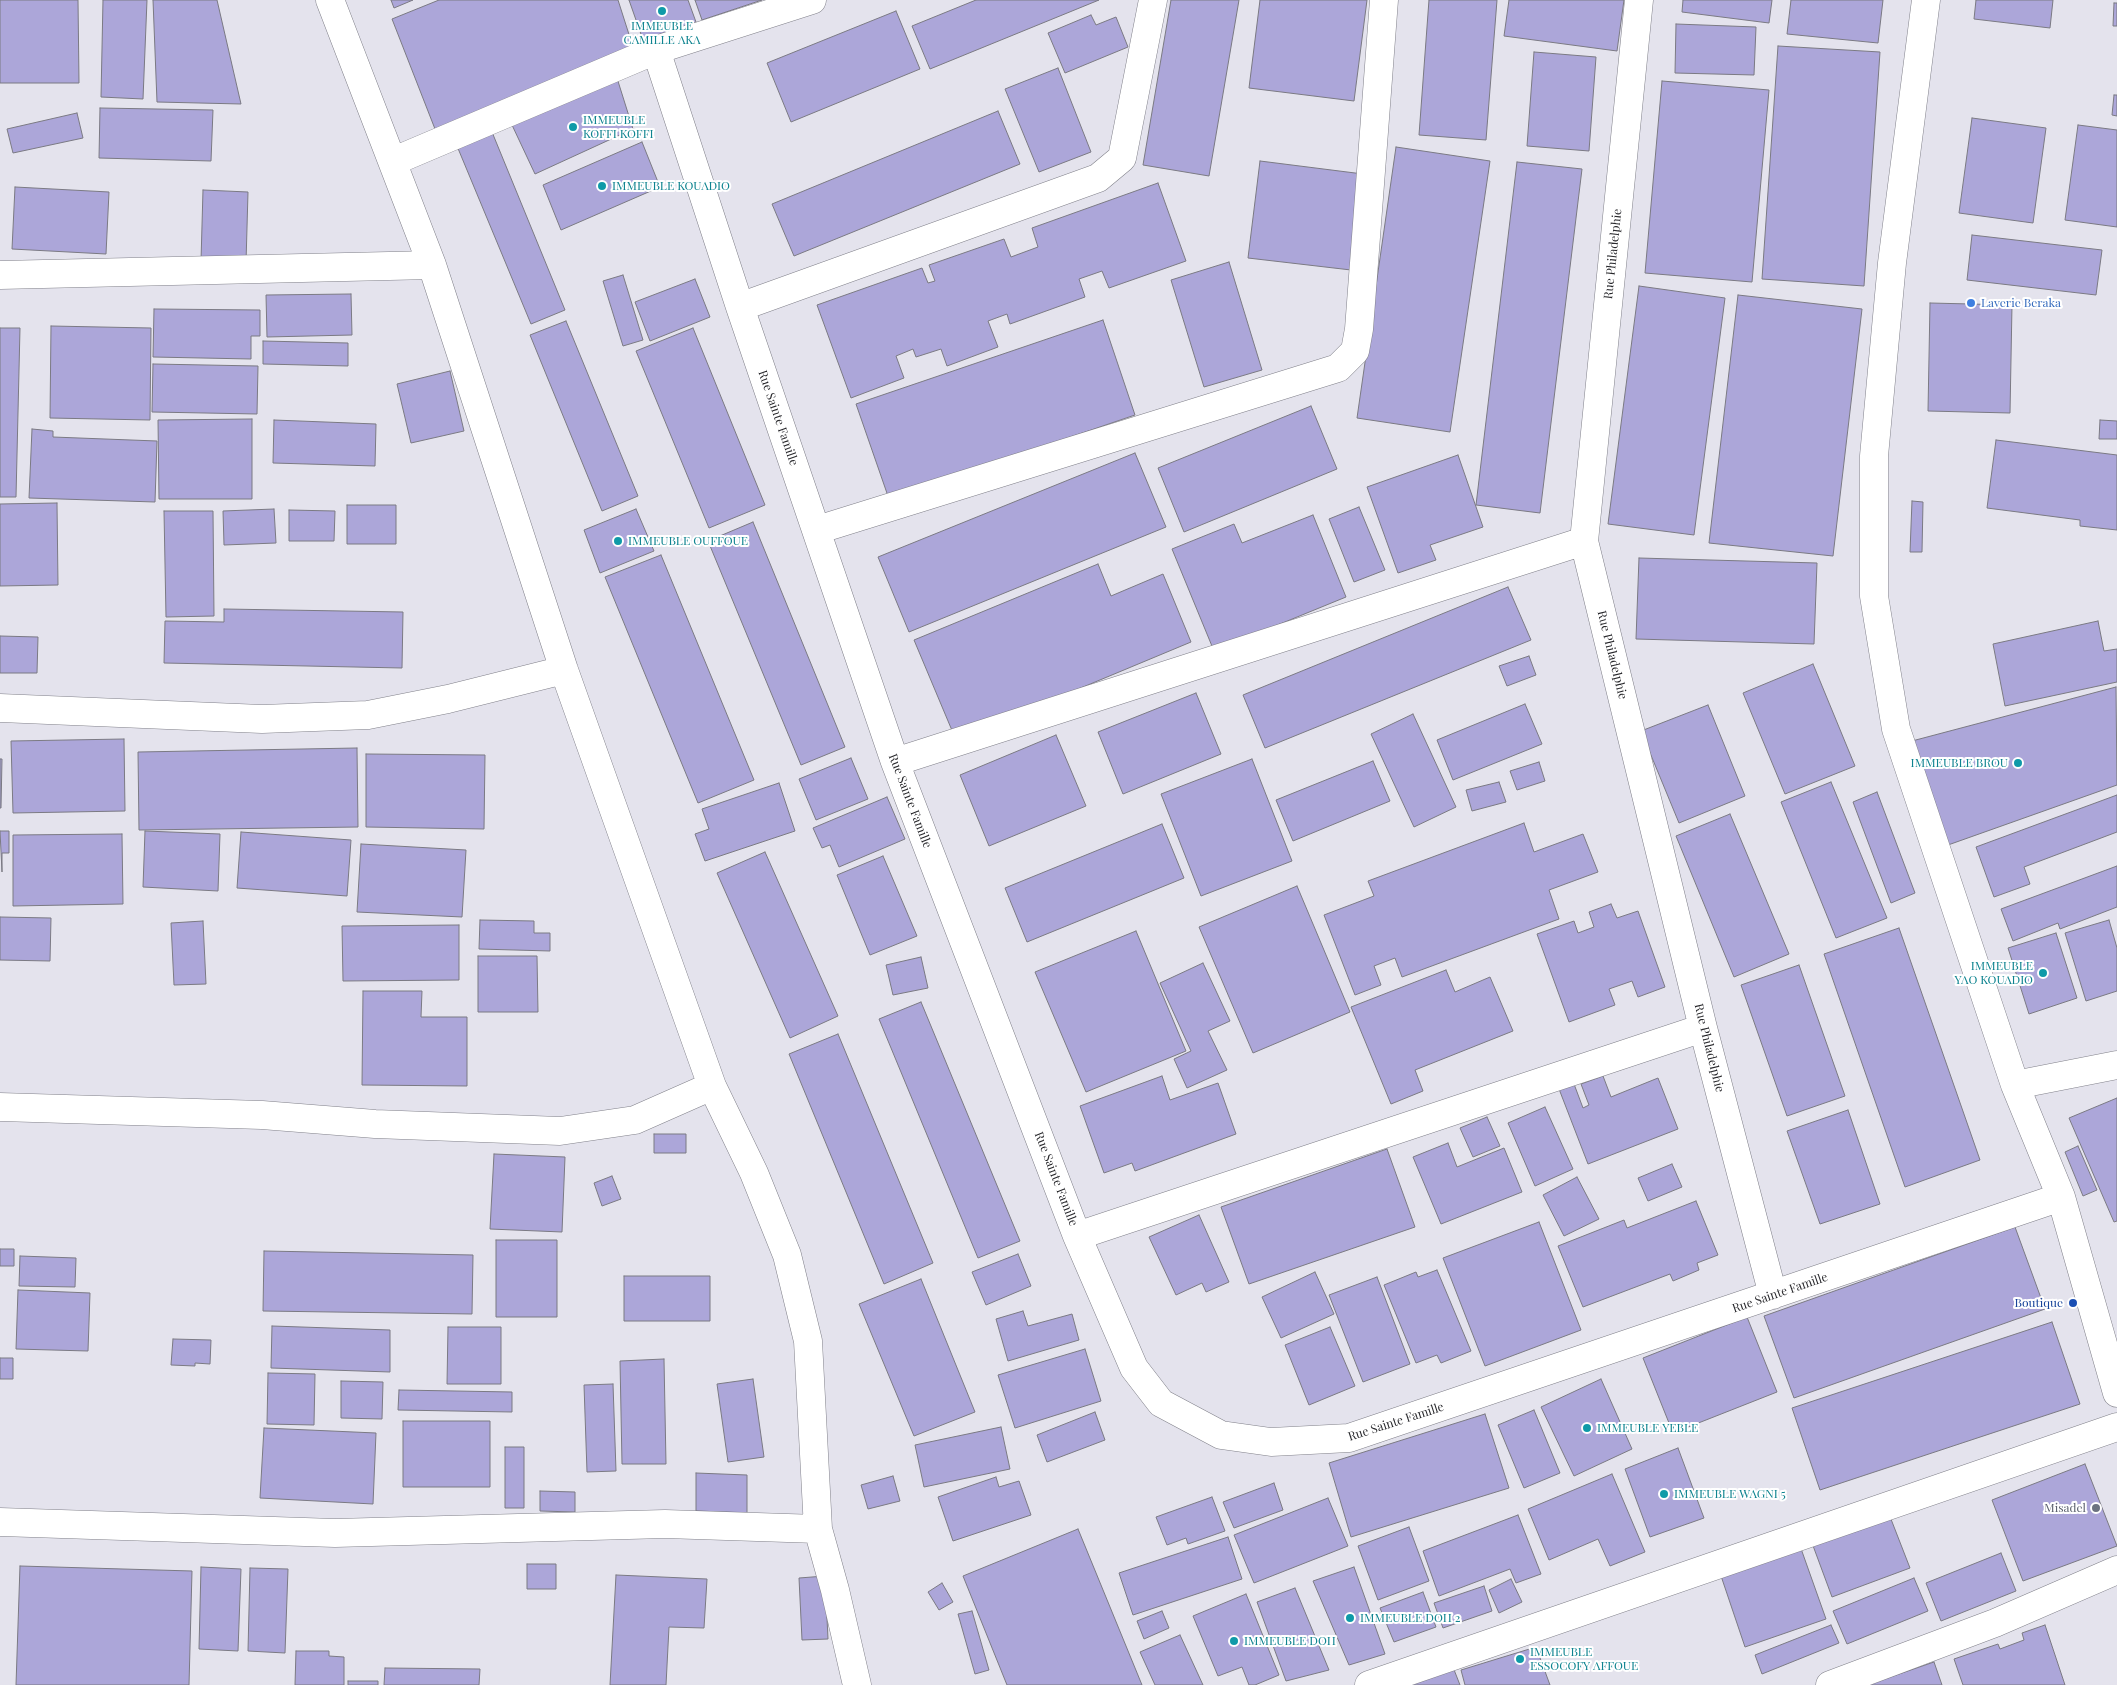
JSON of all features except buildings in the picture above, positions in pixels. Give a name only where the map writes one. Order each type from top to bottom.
[{"type":"street","points":[[330,0],[394,161],[432,265],[564,670],[712,1086],[754,1173],[787,1255],[808,1341],[818,1529],[835,1590],[857,1685]]},
{"type":"street","points":[[394,161],[656,50],[812,0]]},
{"type":"street","points":[[740,307],[1098,178],[1122,158],[1153,0]]},
{"type":"street","points":[[817,530],[1338,368],[1355,351],[1359,329],[1384,0]]},
{"type":"street","name":"Rue Philadelphie","points":[[1639,0],[1584,541],[1703,1028],[1773,1295]]},
{"type":"street","points":[[1926,0],[1892,263],[1874,456],[1874,596],[1896,729],[2016,1085],[2061,1197],[2117,1393]]},
{"type":"street","name":"Rue Sainte Famille","points":[[656,50],[740,307],[894,762],[1077,1236],[1134,1368],[1161,1403],[1222,1435],[1271,1442],[1349,1438],[2061,1197]]},
{"type":"street","points":[[0,275],[432,265]]},
{"type":"street","points":[[894,762],[1584,541]]},
{"type":"street","points":[[0,708],[262,719],[368,715],[448,699],[564,670]]},
{"type":"street","points":[[1077,1236],[1703,1028]]},
{"type":"street","points":[[2016,1085],[2117,1065]]},
{"type":"street","points":[[0,1107],[262,1115],[374,1124],[560,1131],[634,1120],[712,1086]]},
{"type":"street","points":[[1368,1685],[2117,1427]]},
{"type":"street","points":[[0,1522],[335,1533],[665,1524],[818,1529]]},
{"type":"street","points":[[1830,1685],[1995,1623],[2117,1570]]},
{"type":"place","name":"IMMEUBLE CAMILLE AKA","points":[[662,11]]},
{"type":"place","name":"IMMEUBLE KOFFI KOFFI","points":[[573,127]]},
{"type":"place","name":"IMMEUBLE KOUADIO","points":[[602,186]]},
{"type":"place","name":"Laverie Beraka","points":[[1971,303]]},
{"type":"place","name":"IMMEUBLE OUFFOUE","points":[[618,541]]},
{"type":"place","name":"IMMEUBLE BROU","points":[[2018,763]]},
{"type":"place","name":"IMMEUBLE YAO KOUADIO","points":[[2043,973]]},
{"type":"place","name":"Boutique","points":[[2073,1303]]},
{"type":"place","name":"IMMEUBLE YEBLE","points":[[1587,1428]]},
{"type":"place","name":"IMMEUBLE WAGNI 5","points":[[1664,1494]]},
{"type":"place","name":"Misadel","points":[[2096,1508]]},
{"type":"place","name":"IMMEUBLE DOH 2","points":[[1350,1618]]},
{"type":"place","name":"IMMEUBLE DOH","points":[[1234,1641]]},
{"type":"place","name":"IMMEUBLE ESSOCOFY AFFOUE","points":[[1520,1659]]}]
